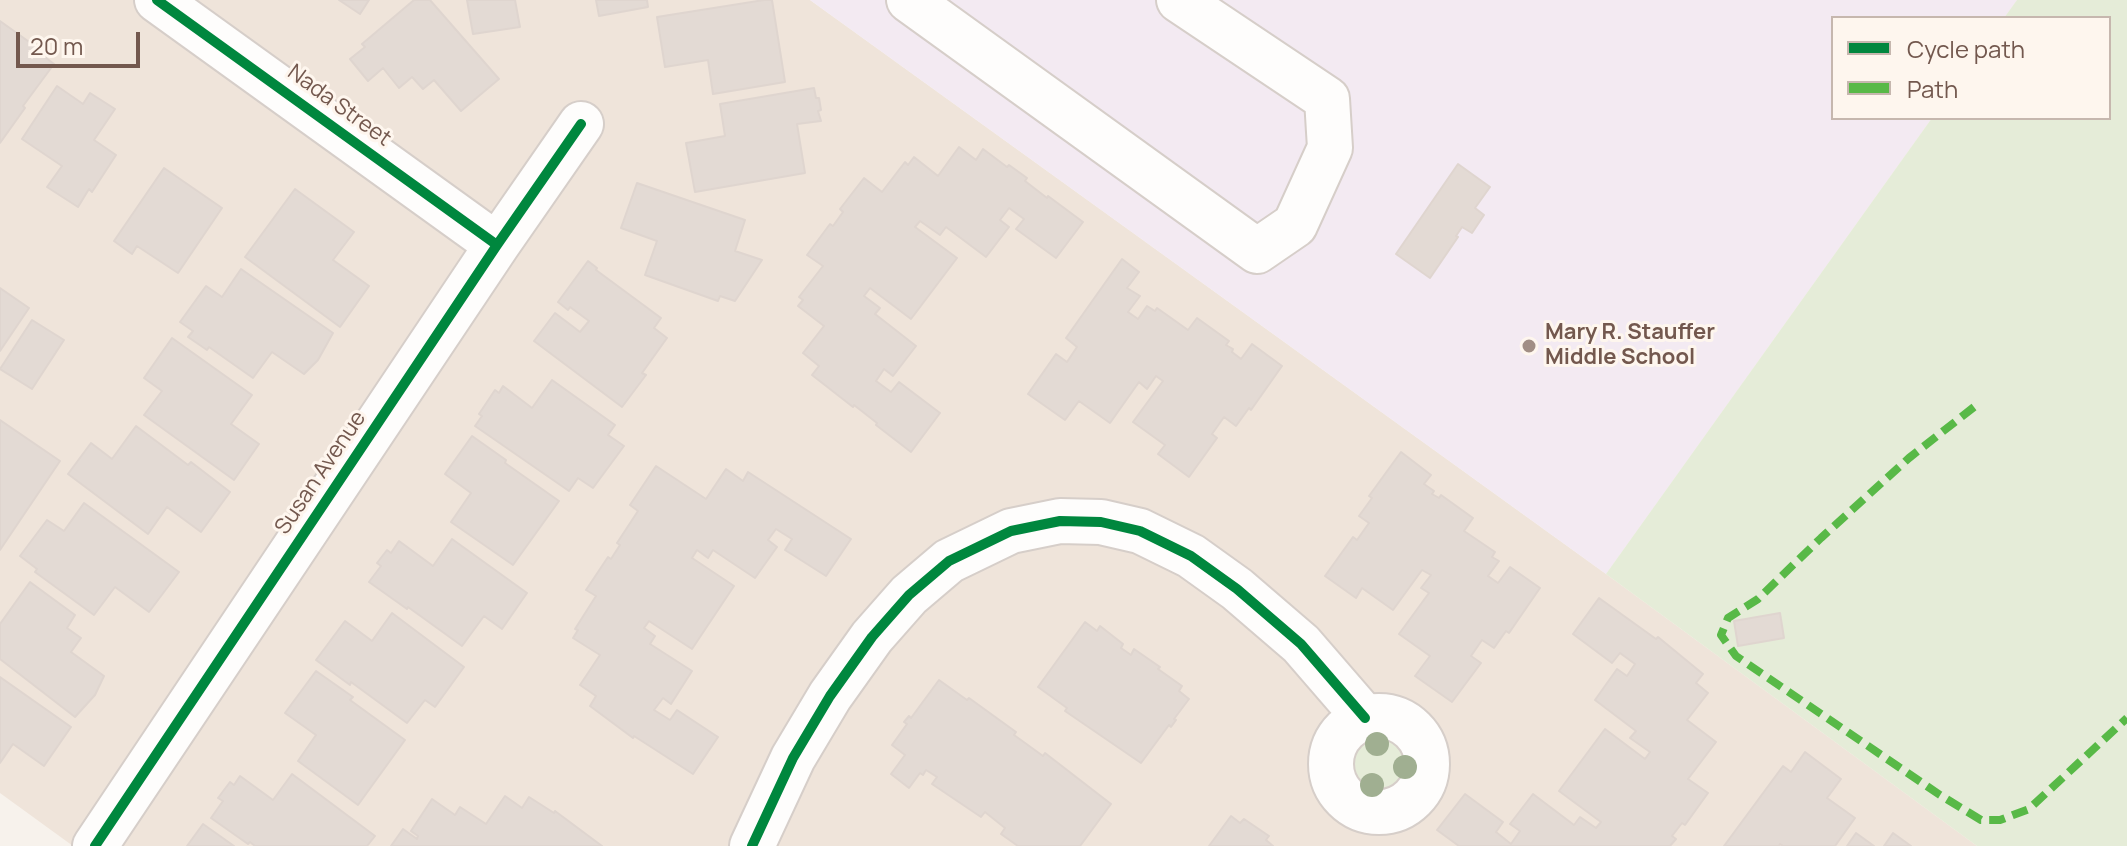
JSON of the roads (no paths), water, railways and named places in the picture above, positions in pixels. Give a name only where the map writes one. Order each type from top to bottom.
[{"type":"street","name":"Nada Street","points":[[157,0],[497,245]]},
{"type":"street","points":[[928,2],[1257,251],[1295,225],[1330,148],[1327,99],[1179,0]]},
{"type":"street","name":"Susan Avenue","points":[[95,846],[581,124]]},
{"type":"street","points":[[752,846],[793,758],[830,696],[872,637],[909,595],[949,561],[1011,531],[1060,521],[1101,522],[1140,531],[1191,556],[1237,589],[1301,644],[1365,718]]},
{"type":"street","points":[[1381,716],[1409,726],[1426,752],[1424,782],[1405,805],[1392,829],[1374,813],[1344,799],[1330,769],[1331,753],[1338,737],[1365,718],[1381,716]]},
{"type":"place","name":"Mary R. Stauffer Middle School","points":[[1529,346]]}]
